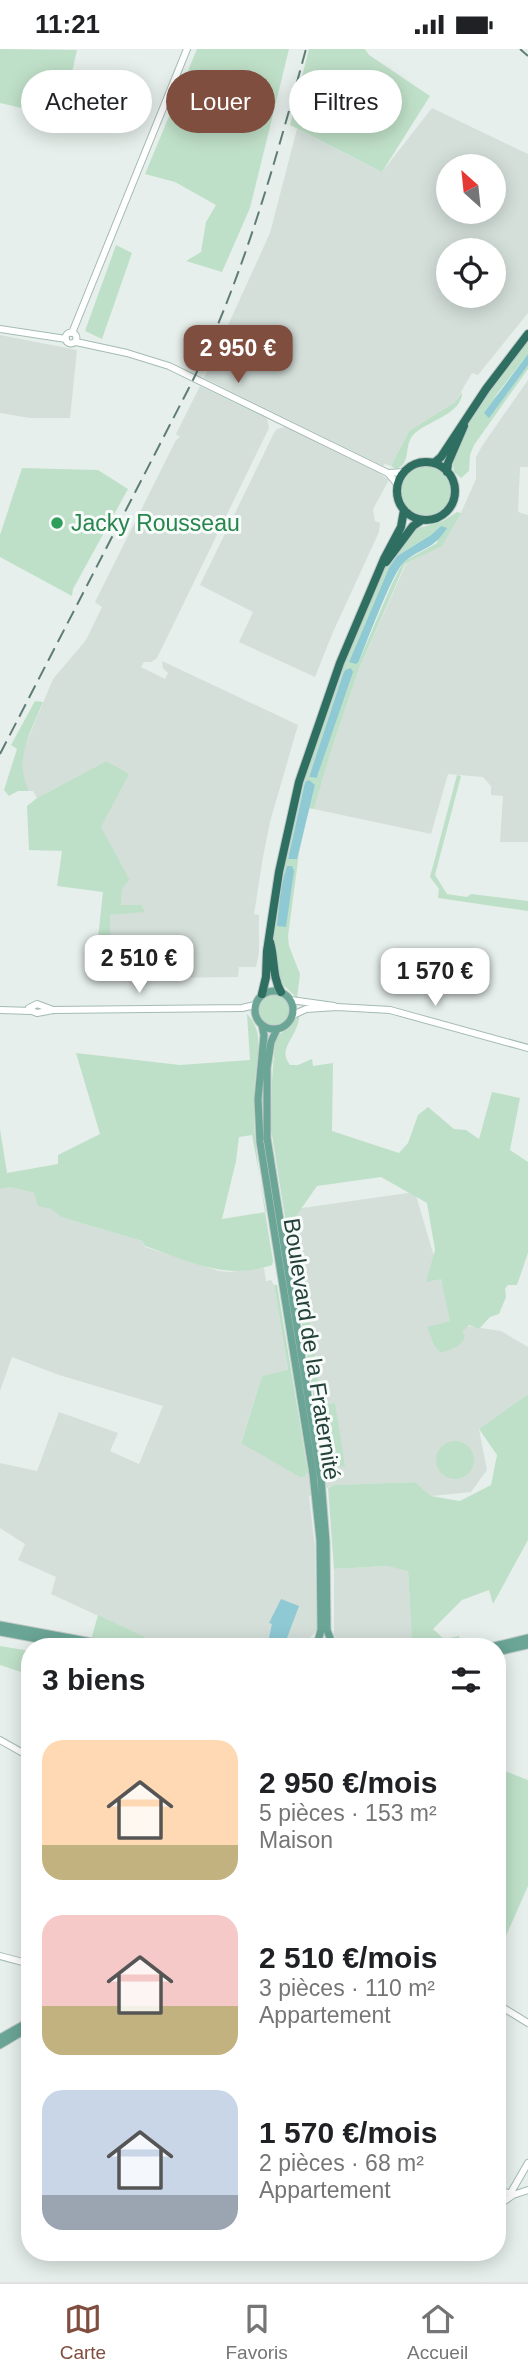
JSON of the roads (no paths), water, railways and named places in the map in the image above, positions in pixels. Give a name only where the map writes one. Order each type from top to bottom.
[{"type":"highway","points":[[434,463],[528,334]]},
{"type":"highway","points":[[447,472],[448,463],[467,417]]},
{"type":"highway","points":[[382,567],[413,526],[422,520],[442,516],[452,505],[454,485],[447,472],[434,463],[416,464],[404,472],[398,485],[398,498],[404,510],[410,516],[422,520]]},
{"type":"highway","points":[[262,995],[286,834],[305,763],[340,663],[401,527],[404,510]]},
{"type":"highway","points":[[270,939],[275,960],[275,979],[281,992]]},
{"type":"main road","points":[[66,339],[67,334],[72,333],[187,49]]},
{"type":"main road","points":[[0,329],[66,339],[70,344],[76,342],[127,353],[169,366],[388,473],[398,485]]},
{"type":"main road","points":[[72,333],[76,336],[76,342]]},
{"type":"main road","points":[[388,473],[404,472]]},
{"type":"main road","points":[[264,1056],[264,1035],[262,1025],[255,1014],[255,1005],[262,995],[271,991],[281,992],[291,1000],[337,1007],[390,1010],[528,1048]]},
{"type":"main road","points":[[291,1000],[293,1015]]},
{"type":"main road","points":[[0,1010],[242,1008],[255,1005]]},
{"type":"main road","points":[[264,1056],[276,1029],[287,1024],[293,1015],[306,1009],[337,1007]]},
{"type":"main road","points":[[242,1008],[255,1014]]},
{"type":"main road","points":[[262,1025],[276,1029]]},
{"type":"main road","name":"Boulevard de la Fraternité","points":[[264,1056],[267,1138],[321,1479],[326,1542],[327,1630],[330,1638]]},
{"type":"main road","name":"Boulevard de la Fraternité","points":[[264,1056],[258,1099],[260,1142],[316,1497],[320,1552],[319,1638]]},
{"type":"main road","points":[[0,1625],[70,1638]]},
{"type":"main road","points":[[0,1632],[33,1638]]},
{"type":"main road","points":[[506,1643],[528,1638]]},
{"type":"main road","points":[[506,1650],[528,1645]]},
{"type":"main road","points":[[0,1740],[21,1752]]},
{"type":"main road","points":[[0,1956],[21,1962]]},
{"type":"main road","points":[[506,2010],[528,2023]]},
{"type":"main road","points":[[0,2038],[21,2026]]},
{"type":"main road","points":[[0,2045],[21,2032]]},
{"type":"main road","points":[[515,2193],[517,2181],[528,2163]]},
{"type":"water","points":[[528,354],[528,365],[489,418],[484,413]]},
{"type":"water","points":[[441,526],[447,528],[436,541],[410,557],[399,569],[359,661],[356,664],[349,662],[389,568],[397,556]]},
{"type":"water","points":[[351,668],[353,672],[317,778],[309,777],[343,674]]},
{"type":"water","points":[[309,780],[315,785],[297,859],[288,859],[305,782]]},
{"type":"water","points":[[287,866],[292,866],[294,871],[286,927],[277,926],[281,887]]},
{"type":"water","points":[[281,1599],[299,1606],[287,1638],[269,1638],[272,1624],[269,1623]]},
{"type":"railway","points":[[0,754],[211,342],[257,218],[306,49]]},
{"type":"railway","points":[[520,49],[528,56]]},
{"type":"place","name":"Jacky Rousseau","points":[[57,523]]}]
